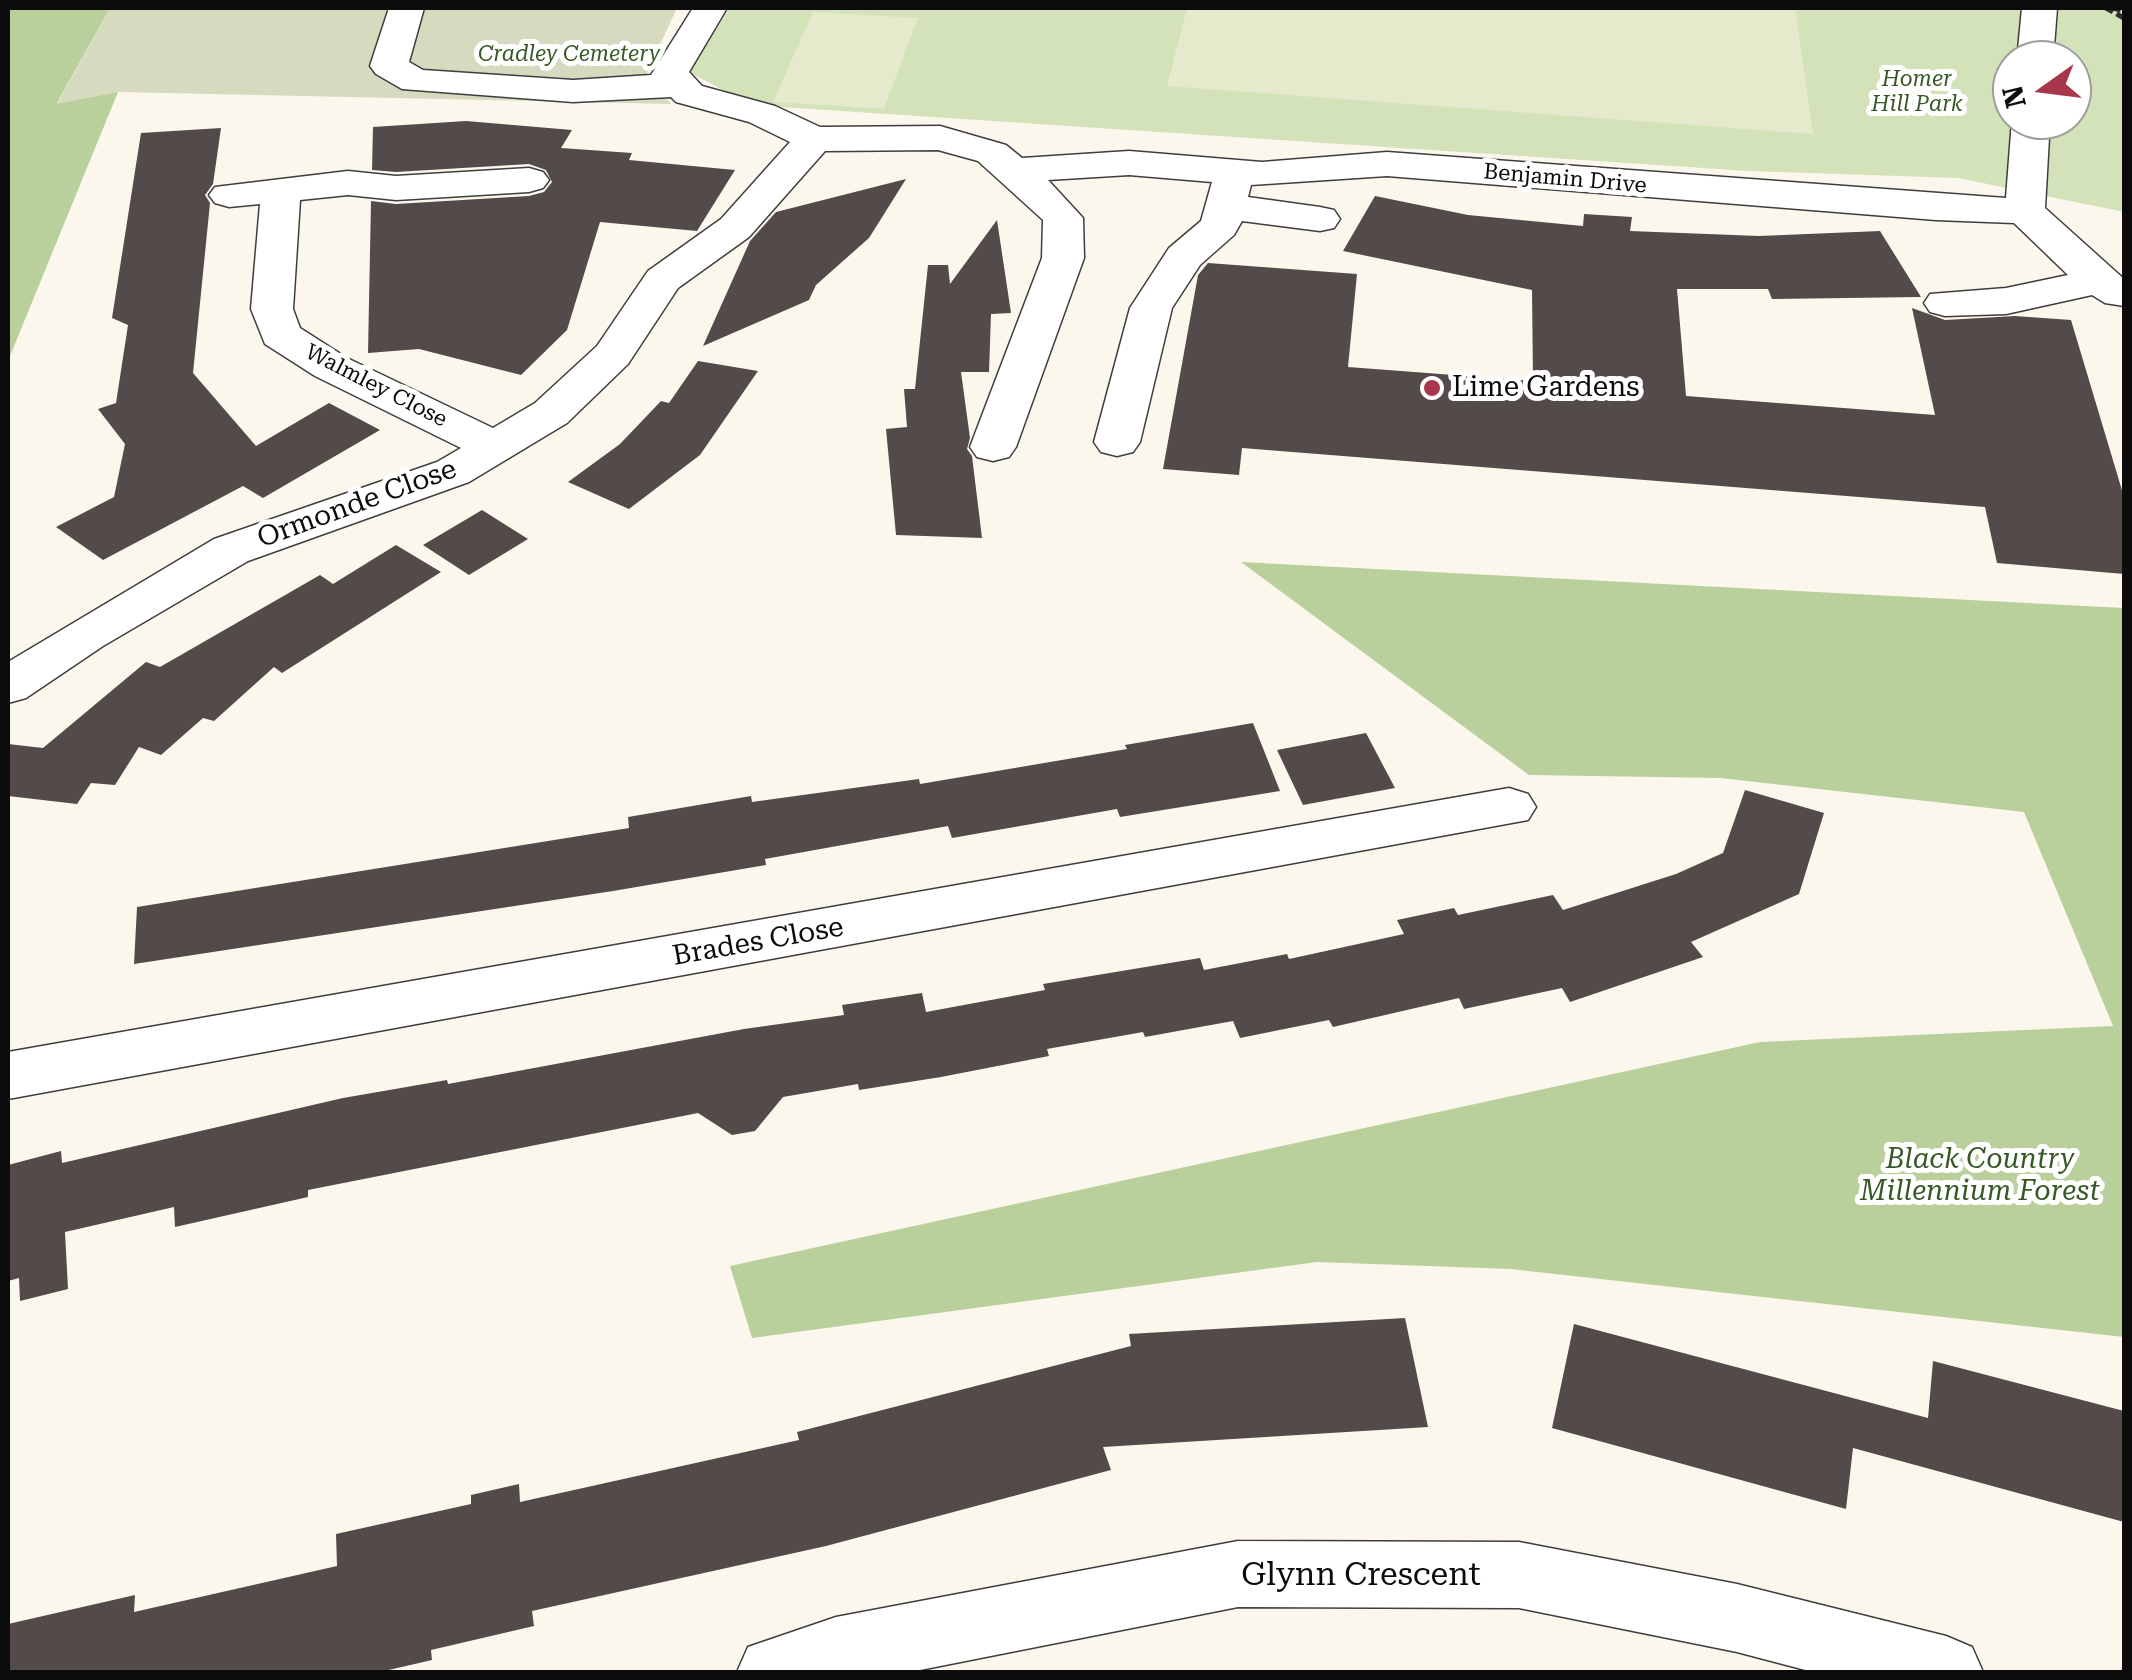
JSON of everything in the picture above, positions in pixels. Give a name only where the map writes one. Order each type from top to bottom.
[{"type":"street","points":[[406,8],[389,66],[415,80],[573,91],[681,86]]},
{"type":"street","points":[[710,8],[669,74],[689,94],[762,114],[814,139],[940,138],[992,153],[1062,218],[1063,258],[993,447]]},
{"type":"street","points":[[2037,40],[2039,8]]},
{"type":"street","name":"Ormonde Close","points":[[8,686],[86,634],[231,550],[453,472],[550,413],[613,355],[663,280],[735,228],[814,139]]},
{"type":"street","points":[[2030,140],[2025,211],[2111,289]]},
{"type":"street","name":"Benjamin Drive","points":[[1014,170],[1128,163],[1231,189],[1262,174],[1386,164],[1936,208],[2025,211]]},
{"type":"street","points":[[228,195],[348,183],[396,188],[529,180]]},
{"type":"street","points":[[1117,442],[1151,308],[1184,257],[1220,226],[1231,189],[1320,219]]},
{"type":"street","name":"Walmley Close","points":[[281,190],[272,309],[280,335],[331,367],[496,447]]},
{"type":"street","points":[[1946,303],[2006,301],[2111,289]]},
{"type":"street","name":"Brades Close","points":[[8,1076],[1509,807]]},
{"type":"street","name":"Glynn Crescent","points":[[774,1672],[836,1652],[1238,1574],[1519,1575],[1737,1618],[1946,1672]]},
{"type":"path","points":[[2106,8],[2124,18]]},
{"type":"path","points":[[2114,8],[2124,10]]},
{"type":"green space","points":[[8,8],[110,8],[57,103],[118,92],[8,361]]},
{"type":"green space","name":"Cradley Cemetery","points":[[110,8],[677,8],[645,77],[671,104],[118,92],[57,104]]},
{"type":"green space","name":"Homer Hill Park","points":[[730,8],[2124,8],[2124,212],[1958,178],[1748,171],[751,105],[689,72]]},
{"type":"green space","points":[[1187,8],[1795,8],[1813,134],[1167,86]]},
{"type":"green space","points":[[813,12],[918,18],[884,109],[773,102]]},
{"type":"green space","name":"Black Country Millennium Forest","points":[[1241,562],[2124,608],[2124,1337],[1510,1269],[1317,1262],[752,1338],[730,1266],[1760,1042],[2113,1026],[2024,812],[1720,778],[1529,775]]},
{"type":"building","points":[[466,121],[572,130],[561,148],[632,153],[629,160],[735,170],[697,231],[600,222],[567,330],[521,375],[419,349],[368,353],[371,201],[396,204],[529,196],[544,192],[552,182],[546,170],[529,164],[372,170],[373,127]]},
{"type":"building","points":[[221,128],[213,184],[205,195],[210,203],[193,373],[256,446],[329,403],[380,430],[263,498],[243,486],[103,560],[56,527],[114,497],[125,444],[98,409],[116,403],[128,325],[112,318],[141,133]]},
{"type":"building","points":[[906,179],[869,238],[816,285],[809,300],[703,346],[750,241],[776,212]]},
{"type":"building","name":"Lime Gardens","points":[[1375,196],[1468,215],[1583,226],[1584,214],[1632,217],[1630,231],[1759,236],[1880,231],[1921,297],[1772,299],[1768,289],[1677,289],[1686,396],[1935,415],[1912,308],[1945,320],[2015,316],[2071,320],[2124,497],[2124,574],[1997,563],[1985,507],[1242,448],[1239,475],[1163,469],[1198,275],[1208,263],[1357,274],[1348,367],[1533,381],[1532,290],[1343,251]]},
{"type":"building","points":[[997,220],[1011,313],[991,314],[989,372],[961,372],[970,438],[967,449],[972,456],[982,538],[896,535],[886,429],[907,427],[904,389],[915,389],[928,265],[948,265],[950,284]]},
{"type":"building","points":[[698,361],[758,371],[700,455],[629,509],[568,482],[620,444],[661,401],[669,403]]},
{"type":"building","points":[[482,510],[528,539],[469,575],[423,545]]},
{"type":"building","points":[[396,545],[441,572],[282,673],[274,667],[214,721],[203,718],[161,755],[139,747],[115,785],[91,783],[77,804],[8,796],[8,744],[43,748],[146,662],[160,667],[320,575],[333,584]]},
{"type":"building","points":[[1253,723],[1280,791],[1120,817],[1117,809],[952,838],[948,826],[765,859],[766,865],[613,891],[134,964],[137,907],[629,828],[628,817],[751,796],[752,802],[919,779],[920,784]]},
{"type":"building","points":[[1366,733],[1395,788],[1303,805],[1277,750]]},
{"type":"building","points":[[1745,790],[1824,813],[1799,894],[1691,942],[1703,957],[1570,1002],[1562,988],[1464,1009],[1459,998],[1333,1027],[1329,1020],[1240,1038],[1233,1021],[1047,1049],[1049,1056],[941,1077],[859,1090],[858,1084],[783,1097],[755,1131],[732,1135],[698,1113],[308,1190],[308,1197],[175,1227],[174,1207],[65,1232],[68,1289],[20,1301],[19,1278],[8,1281],[8,1165],[61,1151],[62,1163],[343,1098],[447,1080],[448,1084],[744,1029],[844,1015],[842,1005],[922,993],[926,1012],[1045,990],[1043,984],[1200,958],[1204,970],[1287,954],[1289,959],[1404,934],[1397,920],[1454,908],[1458,915],[1553,895],[1563,910],[1676,874],[1723,853]]},
{"type":"building","points":[[1405,1318],[1428,1427],[1103,1447],[1111,1470],[826,1546],[532,1611],[534,1626],[431,1650],[432,1660],[380,1672],[8,1672],[8,1624],[135,1595],[134,1612],[337,1566],[336,1534],[471,1504],[471,1495],[519,1484],[520,1502],[799,1440],[797,1432],[1131,1346],[1129,1334]]},
{"type":"building","points":[[1574,1324],[1928,1418],[1933,1361],[2124,1411],[2124,1522],[1853,1448],[1846,1509],[1552,1428]]},
{"type":"place","name":"Lime Gardens","points":[[1432,388]]}]
